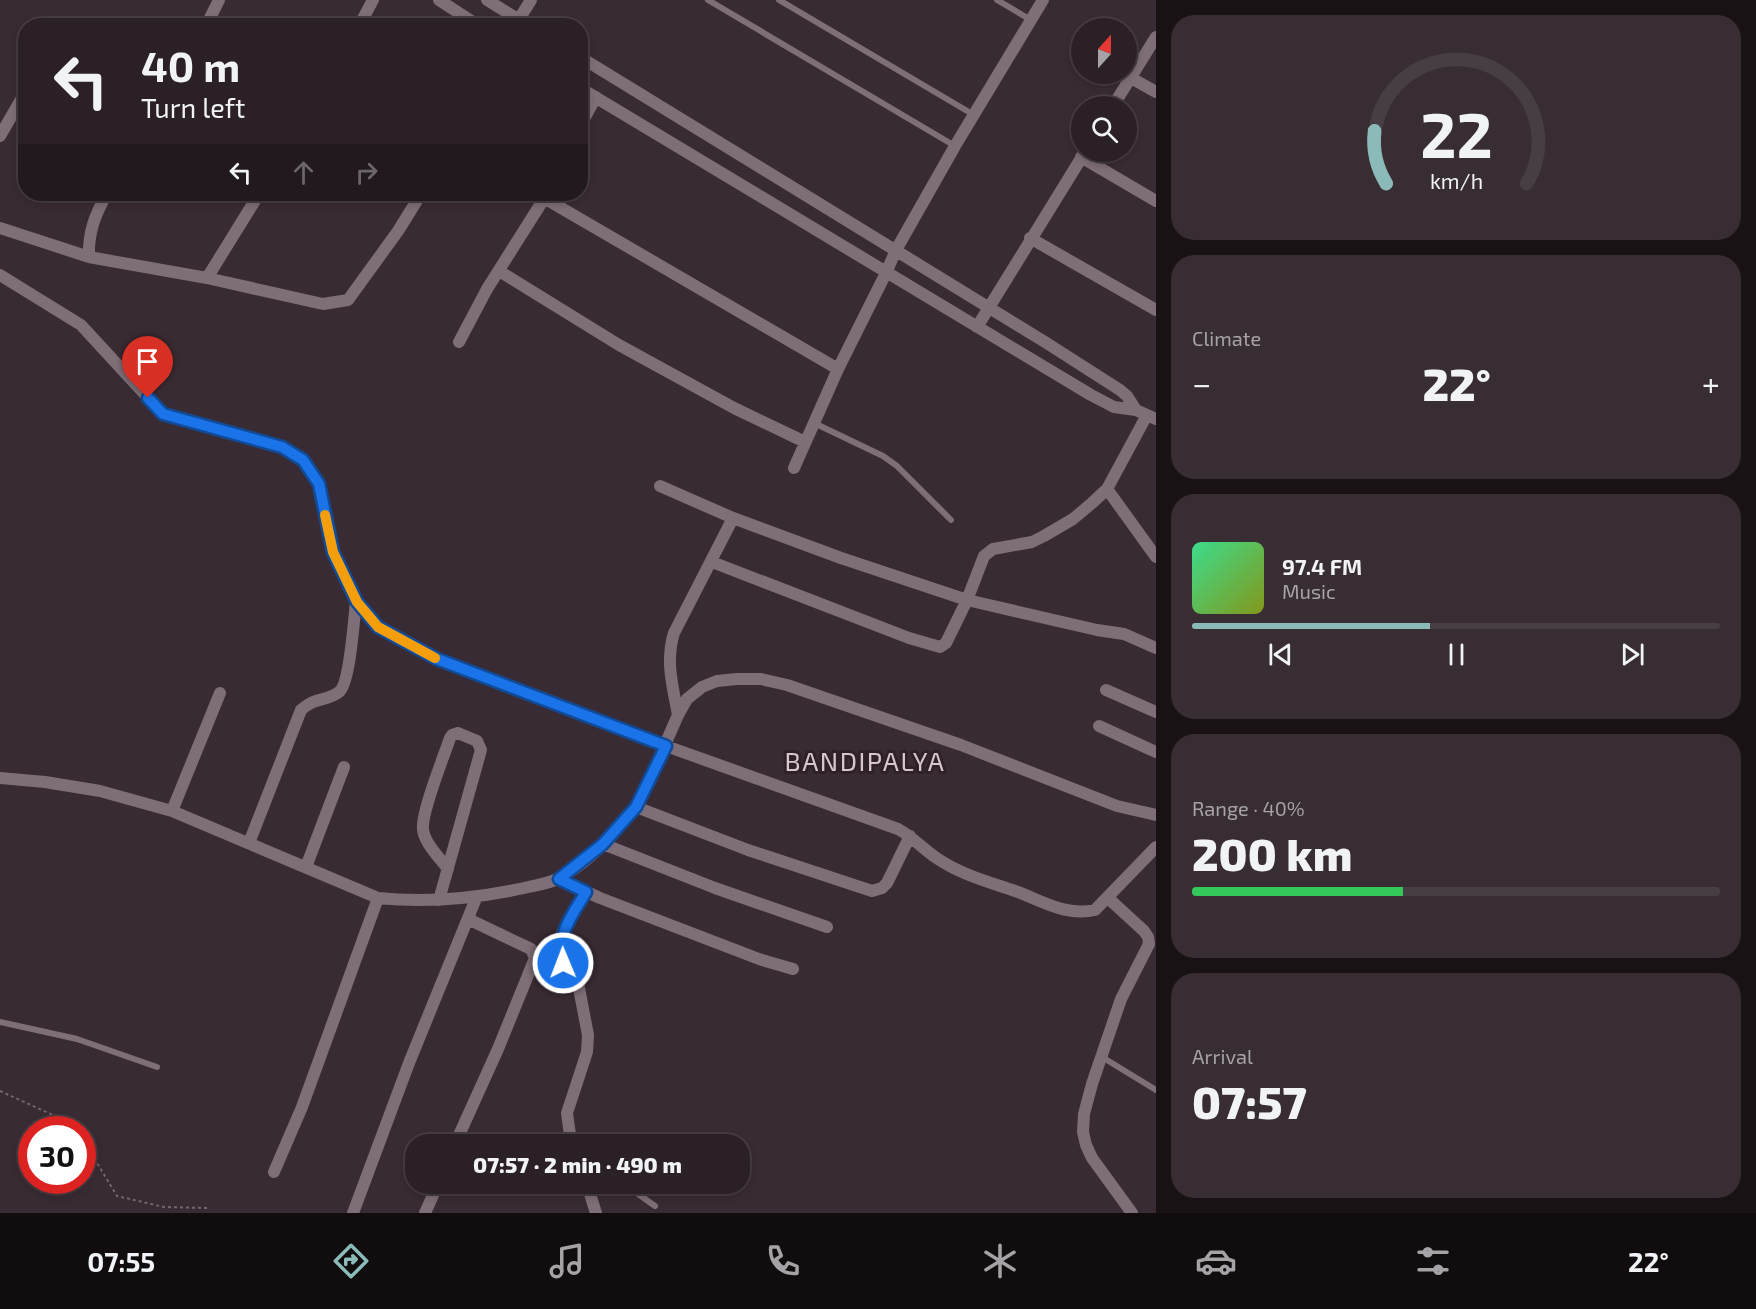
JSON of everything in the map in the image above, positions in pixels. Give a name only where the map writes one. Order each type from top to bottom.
[{"type":"street","points":[[210,18],[219,0]]},
{"type":"street","points":[[363,18],[373,0]]},
{"type":"street","points":[[439,0],[467,18]]},
{"type":"street","points":[[487,0],[512,18]]},
{"type":"street","points":[[524,18],[531,0]]},
{"type":"street","points":[[794,468],[838,369],[896,250],[955,146],[1043,0]]},
{"type":"street","points":[[1137,68],[1156,37]]},
{"type":"street","points":[[588,62],[1120,390],[1147,415]]},
{"type":"street","points":[[1137,81],[1156,92]]},
{"type":"street","points":[[588,92],[1091,395],[1114,407],[1147,415]]},
{"type":"street","points":[[588,112],[596,97]]},
{"type":"street","points":[[0,136],[18,105]]},
{"type":"street","points":[[977,327],[1078,162]]},
{"type":"street","points":[[1095,162],[1156,201]]},
{"type":"street","points":[[89,257],[88,243],[92,224],[104,201]]},
{"type":"street","points":[[207,278],[255,201]]},
{"type":"street","points":[[0,228],[89,257],[207,278],[323,304],[348,300],[417,201]]},
{"type":"street","points":[[459,342],[499,271],[543,201]]},
{"type":"street","points":[[554,201],[838,369]]},
{"type":"street","points":[[1030,238],[1156,310]]},
{"type":"street","points":[[499,271],[619,345],[734,408],[805,442]]},
{"type":"street","points":[[0,275],[81,325],[163,414],[282,447],[303,460],[319,484],[333,552],[357,602],[378,627],[437,659],[666,746],[898,829],[938,859],[972,877],[1054,907],[1074,912],[1095,910],[1156,847]]},
{"type":"street","points":[[712,562],[939,647],[946,643],[988,551],[1032,542],[1072,519],[1107,489],[1147,415]]},
{"type":"street","points":[[660,486],[733,518],[841,558],[966,600],[1124,634],[1156,648]]},
{"type":"street","points":[[1107,489],[1156,557]]},
{"type":"street","points":[[678,715],[669,666],[669,649],[674,633],[733,518]]},
{"type":"street","points":[[249,843],[301,710],[310,701],[341,692],[347,678],[357,602]]},
{"type":"street","points":[[0,778],[45,782],[100,791],[172,811],[378,898],[413,902],[477,896],[559,879],[603,844],[636,807],[687,699],[702,687],[717,681],[760,679],[787,685],[960,745],[1117,806],[1156,815]]},
{"type":"street","points":[[1106,690],[1156,712]]},
{"type":"street","points":[[172,811],[220,693]]},
{"type":"street","points":[[1098,726],[1156,753]]},
{"type":"street","points":[[439,900],[448,870],[481,750],[477,741],[458,733],[450,738],[426,810],[423,829],[428,842],[448,870]]},
{"type":"street","points":[[306,867],[344,767]]},
{"type":"street","points":[[636,807],[748,850],[872,891],[882,888],[887,883],[910,836]]},
{"type":"street","points":[[603,844],[715,888],[827,927]]},
{"type":"street","points":[[559,879],[586,892],[759,959],[793,969]]},
{"type":"street","points":[[570,1134],[567,1113],[579,1082],[587,1052],[588,1035],[578,983],[563,963],[560,944],[562,933],[586,892]]},
{"type":"street","points":[[353,1213],[409,1063],[477,896]]},
{"type":"street","points":[[274,1172],[302,1107],[378,898]]},
{"type":"street","points":[[1108,898],[1144,931],[1149,944],[1120,999],[1084,1114],[1084,1138],[1092,1158],[1132,1213]]},
{"type":"street","points":[[460,1134],[498,1049],[535,958],[531,949],[468,919]]},
{"type":"street","points":[[425,1213],[434,1194]]},
{"type":"street","points":[[590,1194],[596,1213]]},
{"type":"lane","points":[[708,0],[955,146]]},
{"type":"lane","points":[[779,0],[974,115]]},
{"type":"lane","points":[[997,0],[1031,20]]},
{"type":"lane","points":[[814,423],[883,456],[897,466],[951,520]]},
{"type":"lane","points":[[0,1022],[77,1039],[157,1067]]},
{"type":"lane","points":[[1101,1057],[1156,1090]]},
{"type":"lane","points":[[638,1194],[655,1206]]},
{"type":"path","points":[[0,1090],[56,1116]]},
{"type":"path","points":[[96,1161],[117,1196],[164,1207],[208,1208]]},
{"type":"slow traffic","points":[[325,515],[333,552],[357,602],[378,627],[435,658]]},
{"type":"district","name":"BANDIPALYA","points":[[865,762]]},
{"type":"route","points":[[148,398],[163,414],[282,447],[303,460],[319,484],[333,552],[357,602],[378,627],[437,659],[666,746],[636,807],[613,836],[559,879],[586,892],[562,933],[560,953],[563,963]]}]
